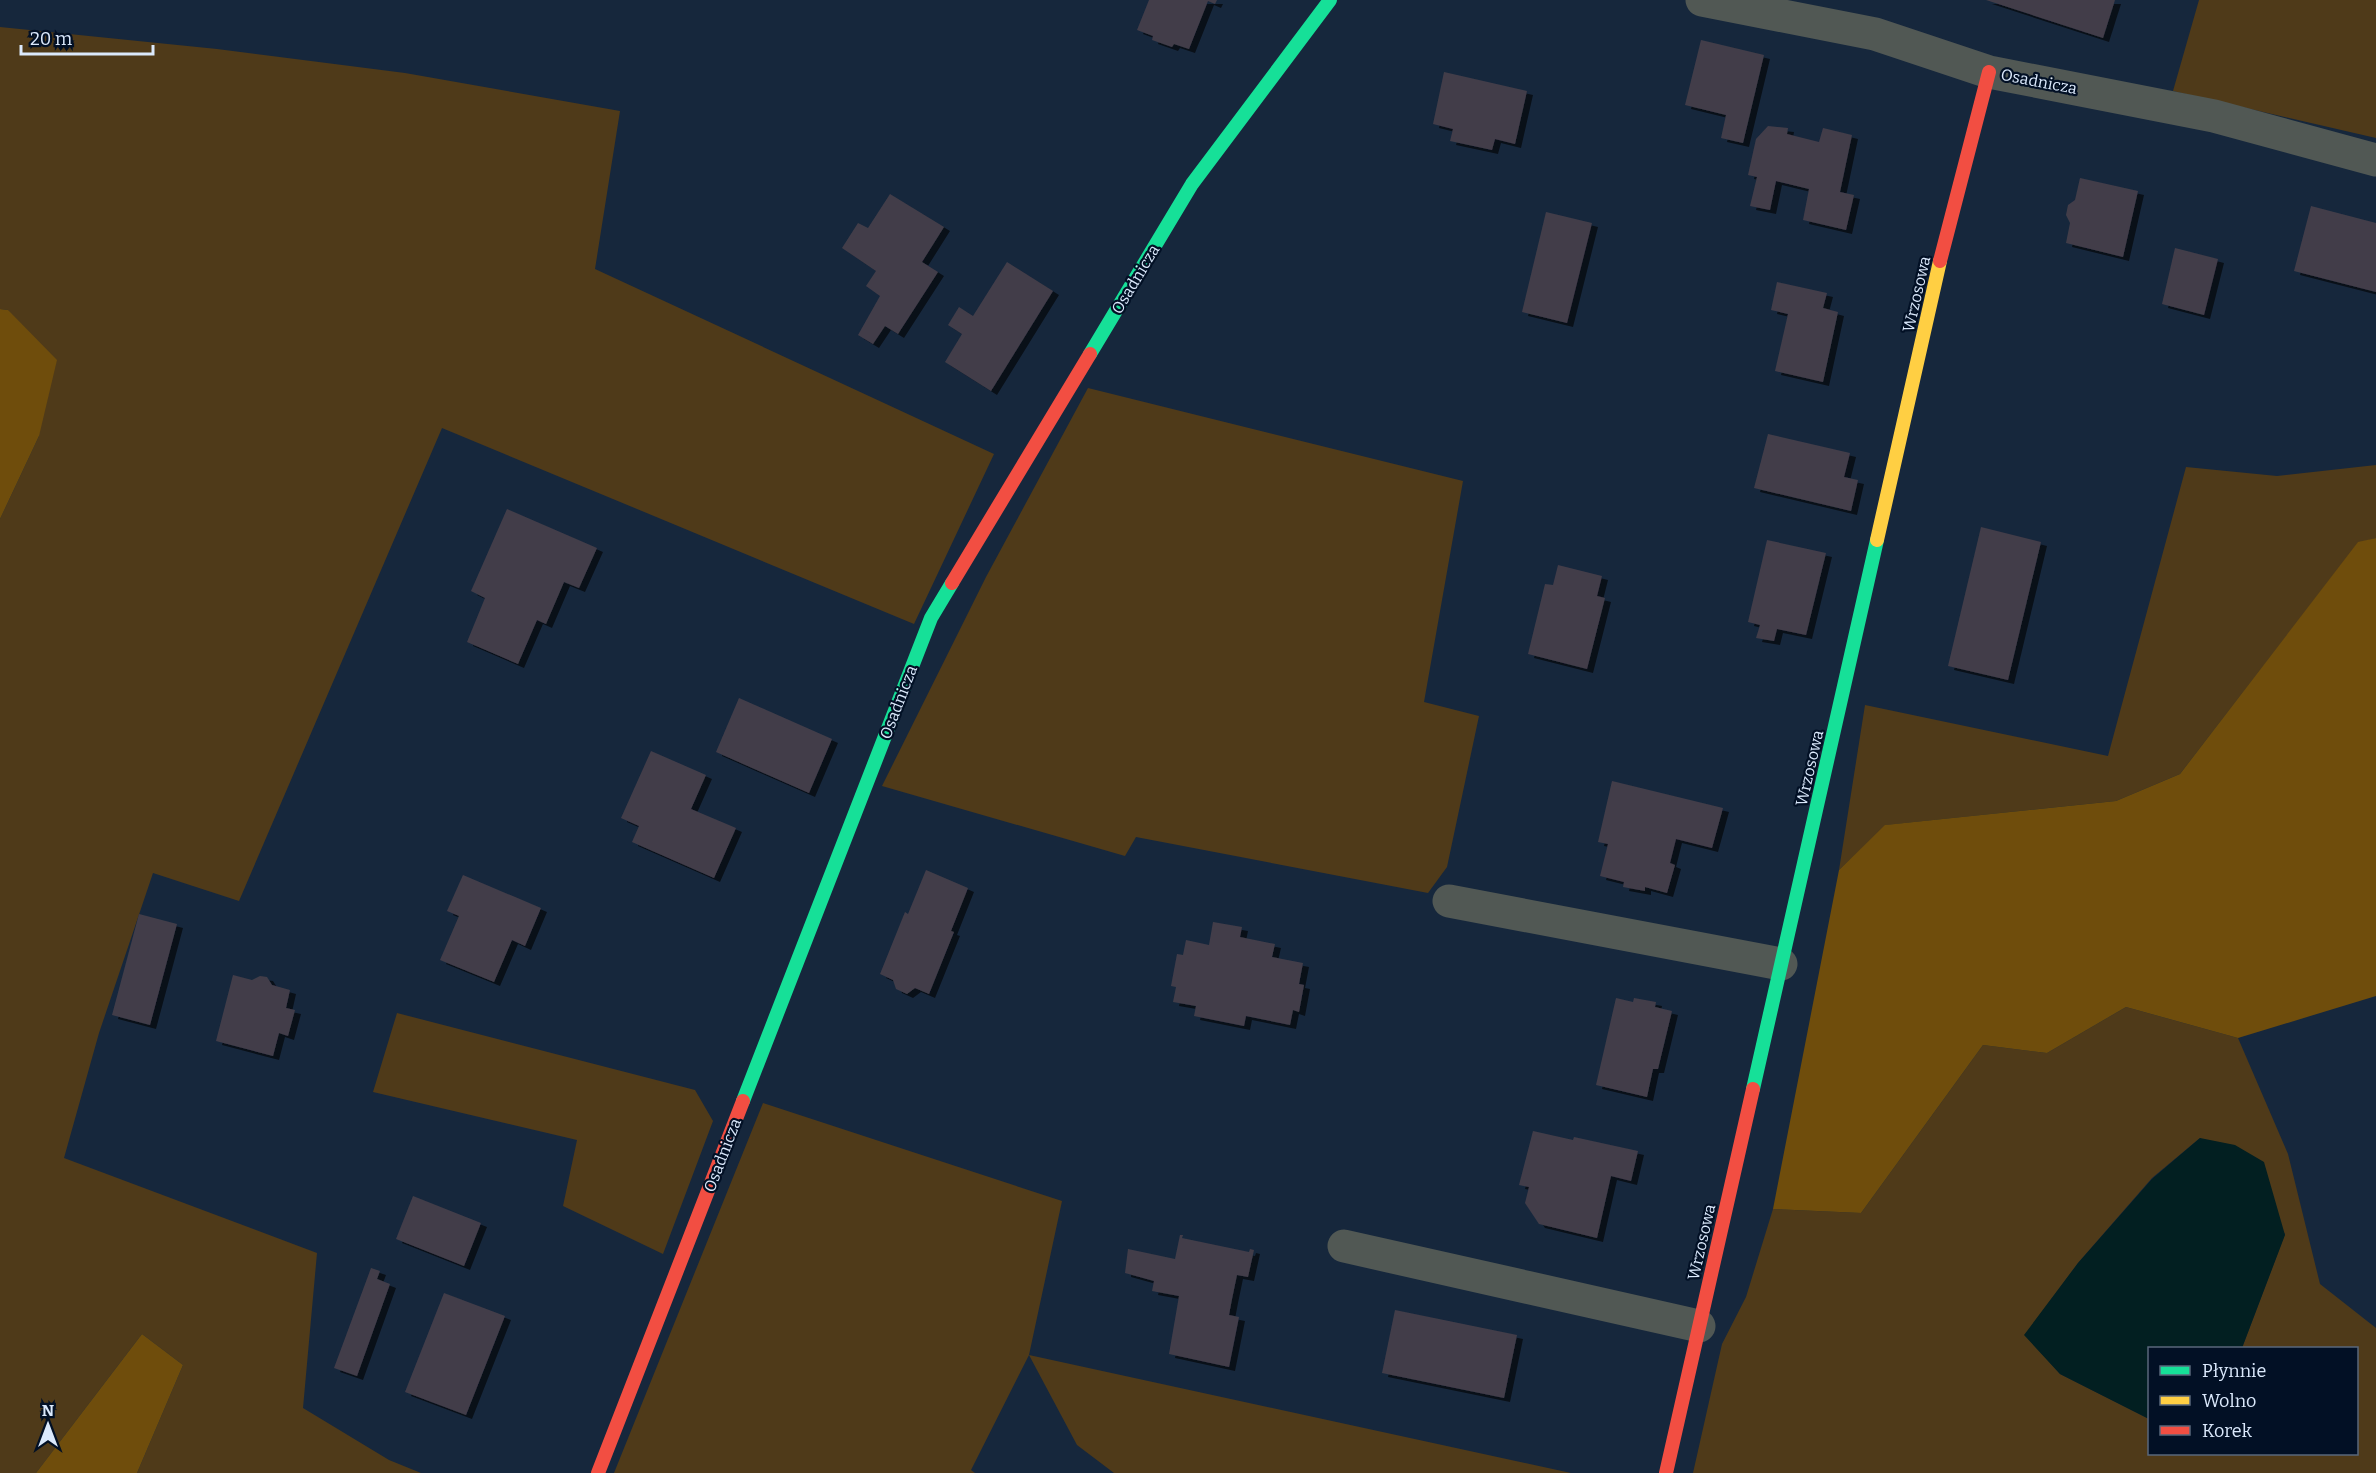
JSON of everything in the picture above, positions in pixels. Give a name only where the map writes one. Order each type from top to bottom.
[{"type":"street","name":"Osadnicza","points":[[598,1473],[931,618],[1192,184],[1330,0]]},
{"type":"street","name":"Osadnicza","points":[[1702,0],[1875,34],[1989,72],[2214,117],[2376,160]]},
{"type":"street","name":"Wrzosowa","points":[[1666,1473],[1946,234],[1989,72]]},
{"type":"street","points":[[1449,901],[1781,964]]},
{"type":"street","points":[[1344,1246],[1699,1326]]},
{"type":"shaded area","points":[[2199,0],[2376,0],[2376,138],[2173,91]]},
{"type":"shaded area","points":[[0,27],[217,49],[405,73],[620,111],[595,269],[994,454],[914,624],[442,428],[239,901],[153,873],[99,1033],[64,1158],[317,1253],[303,1408],[389,1460],[421,1473],[137,1473],[183,1365],[142,1334],[36,1473],[0,1473],[0,519],[39,436],[8,310],[0,309]]},
{"type":"shaded area","points":[[0,309],[8,310],[57,360],[39,436],[0,519]]},
{"type":"shaded area","points":[[1088,388],[1463,481],[1424,702],[1479,716],[1447,867],[1428,893],[1136,837],[1125,856],[882,786],[986,577]]},
{"type":"shaded area","points":[[2376,465],[2376,538],[2358,543],[2180,774],[2116,801],[1886,825],[1839,870],[1865,705],[2108,756],[2186,467],[2277,476]]},
{"type":"shaded area","points":[[2376,538],[2376,996],[2238,1038],[2126,1007],[2047,1053],[1983,1045],[1861,1213],[1773,1209],[1839,870],[1885,825],[2116,801],[2180,774],[2358,542]]},
{"type":"shaded area","points":[[2126,1007],[2238,1038],[2288,1154],[2320,1284],[2376,1328],[2376,1473],[1693,1473],[1722,1344],[1746,1297],[1773,1209],[1861,1213],[1983,1045],[2047,1053]],"holes":[[[2200,1138],[2285,1234],[2242,1347],[2358,1347],[2358,1455],[2148,1455],[2148,1418],[2060,1374],[2025,1335],[2078,1263],[2152,1178]]]},
{"type":"shaded area","points":[[397,1013],[695,1090],[713,1121],[663,1254],[563,1206],[577,1140],[373,1092]]},
{"type":"shaded area","points":[[763,1103],[1062,1201],[1029,1355],[971,1470],[975,1473],[614,1473]]},
{"type":"shaded area","points":[[2200,1138],[2235,1145],[2264,1162],[2285,1235],[2242,1347],[2148,1347],[2148,1418],[2060,1374],[2024,1335],[2078,1263],[2152,1179]]},
{"type":"shaded area","points":[[142,1334],[183,1365],[137,1473],[36,1473]]},
{"type":"shaded area","points":[[1029,1355],[1571,1473],[1114,1473],[1077,1445]]},
{"type":"building","points":[[1149,0],[1217,0],[1215,4],[1208,1],[1189,49],[1174,44],[1172,47],[1152,40],[1153,36],[1137,30]]},
{"type":"building","points":[[1986,0],[2115,0],[2103,38]]},
{"type":"building","points":[[1701,40],[1764,55],[1743,143],[1721,138],[1726,115],[1685,105]]},
{"type":"building","points":[[1444,72],[1527,91],[1515,144],[1495,139],[1492,150],[1450,141],[1453,129],[1433,124]]},
{"type":"building","points":[[1768,126],[1788,128],[1787,134],[1819,142],[1823,128],[1852,135],[1840,192],[1854,195],[1846,230],[1803,220],[1809,189],[1776,181],[1770,210],[1750,206],[1757,177],[1748,175],[1756,139]]},
{"type":"building","points":[[2080,178],[2138,191],[2123,257],[2066,243],[2070,223],[2066,215],[2068,205],[2075,200]]},
{"type":"building","points":[[890,194],[944,227],[922,262],[938,272],[898,334],[885,326],[873,344],[858,335],[880,296],[866,286],[876,271],[842,248],[858,223],[868,228]]},
{"type":"building","points":[[2311,206],[2376,223],[2376,292],[2294,271]]},
{"type":"building","points":[[1546,212],[1592,223],[1567,323],[1522,312]]},
{"type":"building","points":[[2175,248],[2218,259],[2204,315],[2162,304]]},
{"type":"building","points":[[1007,262],[1053,291],[991,391],[945,362],[962,334],[948,325],[959,307],[973,316]]},
{"type":"building","points":[[1777,282],[1827,293],[1823,308],[1838,312],[1823,382],[1775,371],[1788,314],[1771,310]]},
{"type":"building","points":[[1768,434],[1850,453],[1844,477],[1858,480],[1851,511],[1754,488]]},
{"type":"building","points":[[507,509],[597,548],[579,588],[564,582],[546,624],[537,620],[518,664],[467,642],[485,598],[471,591]]},
{"type":"building","points":[[1981,527],[2041,542],[2008,680],[1948,666]]},
{"type":"building","points":[[1767,540],[1826,553],[1806,635],[1777,629],[1774,641],[1756,638],[1760,625],[1748,622]]},
{"type":"building","points":[[1558,565],[1602,576],[1597,596],[1605,598],[1587,669],[1528,654],[1545,584],[1553,585]]},
{"type":"building","points":[[739,698],[832,739],[809,793],[716,752]]},
{"type":"building","points":[[651,751],[706,775],[691,809],[736,828],[714,878],[632,842],[639,826],[621,818]]},
{"type":"building","points":[[1612,781],[1723,808],[1712,848],[1676,839],[1670,863],[1675,865],[1667,893],[1645,887],[1645,891],[1623,887],[1624,882],[1600,876],[1608,844],[1598,842]]},
{"type":"building","points":[[926,870],[968,888],[951,931],[954,932],[929,994],[915,988],[907,994],[896,989],[893,980],[880,974],[905,912],[908,914]]},
{"type":"building","points":[[463,875],[541,908],[525,946],[512,940],[494,982],[440,960],[459,916],[447,911]]},
{"type":"building","points":[[139,914],[177,924],[150,1025],[112,1015]]},
{"type":"building","points":[[1213,922],[1242,927],[1240,937],[1275,944],[1272,957],[1303,963],[1299,984],[1304,985],[1299,1012],[1293,1010],[1290,1025],[1246,1016],[1244,1026],[1194,1016],[1196,1006],[1173,1002],[1176,987],[1171,986],[1177,954],[1183,955],[1186,940],[1209,945]]},
{"type":"building","points":[[233,975],[252,980],[260,976],[267,977],[272,985],[290,990],[286,1008],[295,1010],[288,1036],[279,1033],[273,1056],[216,1041]]},
{"type":"building","points":[[1616,998],[1633,1002],[1634,998],[1656,1002],[1655,1007],[1672,1011],[1658,1069],[1653,1069],[1647,1097],[1596,1085]]},
{"type":"building","points":[[1533,1131],[1638,1151],[1631,1181],[1611,1176],[1597,1238],[1539,1224],[1525,1203],[1529,1187],[1519,1185]]},
{"type":"building","points":[[413,1196],[481,1223],[464,1266],[396,1239]]},
{"type":"building","points":[[1180,1235],[1183,1235],[1182,1238],[1249,1252],[1250,1249],[1254,1250],[1248,1277],[1237,1275],[1229,1315],[1239,1317],[1229,1367],[1169,1354],[1179,1296],[1152,1291],[1154,1281],[1125,1273],[1128,1249],[1175,1259]]},
{"type":"building","points":[[371,1268],[380,1271],[377,1279],[390,1284],[357,1376],[334,1368]]},
{"type":"building","points":[[444,1293],[505,1316],[466,1415],[405,1392]]},
{"type":"building","points":[[1395,1310],[1517,1335],[1504,1398],[1382,1373]]},
{"type":"traffic: fast","points":[[1090,354],[1192,184],[1330,0]]},
{"type":"traffic: fast","points":[[1753,1089],[1877,540]]},
{"type":"traffic: fast","points":[[743,1101],[931,618],[952,583]]},
{"type":"traffic: slow","points":[[1877,540],[1940,261]]},
{"type":"traffic: jam","points":[[1940,261],[1989,72]]},
{"type":"traffic: jam","points":[[952,583],[1090,354]]},
{"type":"traffic: jam","points":[[1666,1473],[1753,1089]]},
{"type":"traffic: jam","points":[[598,1473],[743,1101]]}]
